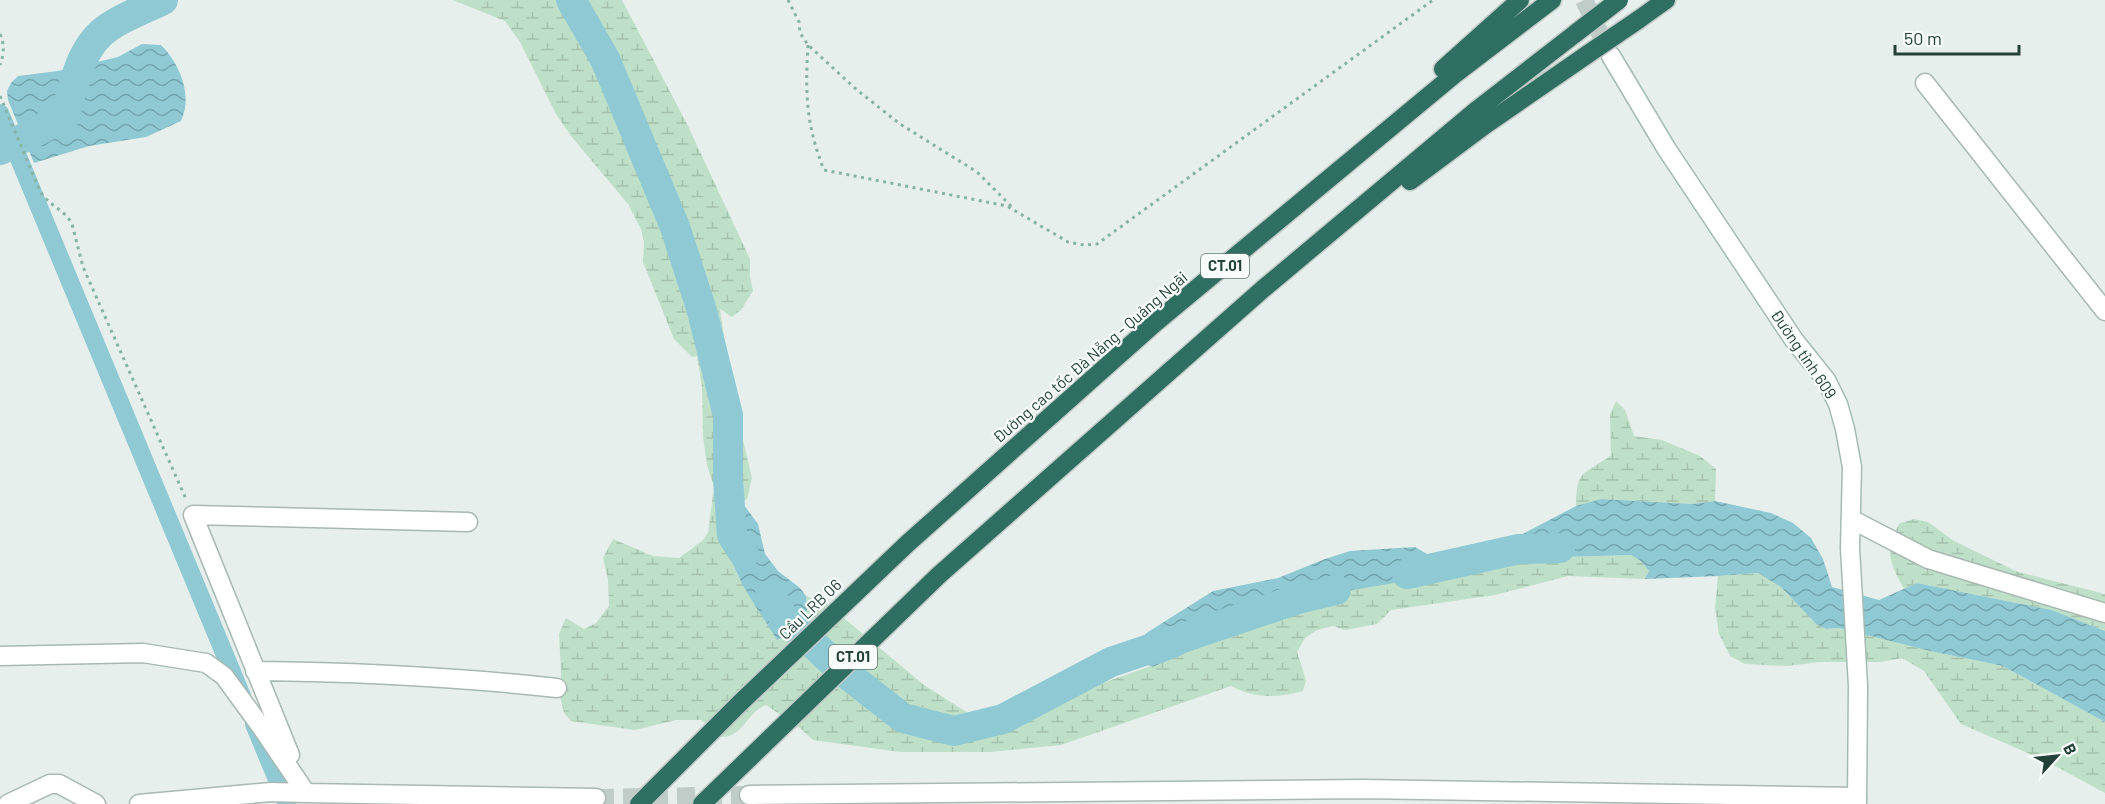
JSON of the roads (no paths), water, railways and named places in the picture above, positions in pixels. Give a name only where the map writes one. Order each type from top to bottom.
[{"type":"highway","points":[[1235,258],[1520,0]]},
{"type":"highway","name":"Đường cao tốc Đà Nẵng - Quảng Ngãi","points":[[908,543],[1155,323],[1455,74],[1552,0]]},
{"type":"highway","name":"CT.01","points":[[702,804],[939,575],[1263,289],[1478,109],[1619,0]]},
{"type":"highway","points":[[1263,289],[1485,125],[1666,0]]},
{"type":"highway","name":"Cầu LRB 06","points":[[639,804],[739,704],[908,543]]},
{"type":"street","name":"Đường tỉnh 609","points":[[1611,56],[1666,148],[1794,340],[1833,392],[1845,429],[1852,467],[1850,548],[1858,686],[1857,801]]},
{"type":"street","points":[[1925,82],[2105,311]]},
{"type":"street","points":[[305,797],[193,515],[468,522]]},
{"type":"street","points":[[1851,519],[1928,559],[2105,613]]},
{"type":"street","points":[[0,656],[143,653],[206,663],[224,676],[262,728],[305,797]]},
{"type":"street","points":[[255,671],[480,680],[557,687]]},
{"type":"street","points":[[8,804],[50,784],[59,784],[96,804]]},
{"type":"street","points":[[139,804],[271,792],[305,797],[596,798]]},
{"type":"street","points":[[762,800],[1362,797],[1857,801]]},
{"type":"water","points":[[142,44],[161,45],[174,61],[183,80],[185,91],[186,101],[181,121],[146,137],[89,146],[34,163],[8,100],[7,91],[11,83],[18,76],[58,71],[118,57]]},
{"type":"water","points":[[1601,499],[1692,504],[1715,501],[1771,513],[1793,523],[1811,538],[1823,559],[1832,587],[1879,600],[1917,583],[2052,610],[2105,631],[2105,722],[2003,666],[1930,651],[1839,628],[1826,629],[1816,624],[1781,587],[1758,573],[1645,579],[1649,571],[1641,561],[1631,555],[1529,558],[1519,549],[1519,536],[1576,506]]},
{"type":"water","points":[[737,503],[744,505],[758,524],[765,554],[778,571],[800,588],[806,596],[807,611],[784,636],[777,640],[744,587],[731,558],[727,526]]},
{"type":"water","points":[[1415,547],[1446,565],[1452,573],[1260,606],[1182,655],[1152,667],[1130,656],[1131,646],[1148,632],[1213,591],[1278,578],[1350,551]]},
{"type":"waterway","points":[[24,138],[65,116],[75,79],[85,55],[99,35],[122,19],[163,0]]},
{"type":"waterway","points":[[571,0],[605,59],[675,227],[702,311],[728,415],[728,479],[732,535],[744,554]]},
{"type":"waterway","points":[[0,113],[242,696]]},
{"type":"waterway","points":[[0,150],[12,144]]},
{"type":"waterway","points":[[1407,574],[1519,549],[1560,548]]},
{"type":"waterway","points":[[770,595],[783,616],[840,669],[903,718],[954,731],[1003,719],[1111,662],[1298,599],[1336,590]]},
{"type":"waterway","points":[[254,724],[287,804]]},
{"type":"tunnel","points":[[1584,0],[1611,56]]},
{"type":"tunnel","points":[[596,798],[749,795]]}]
